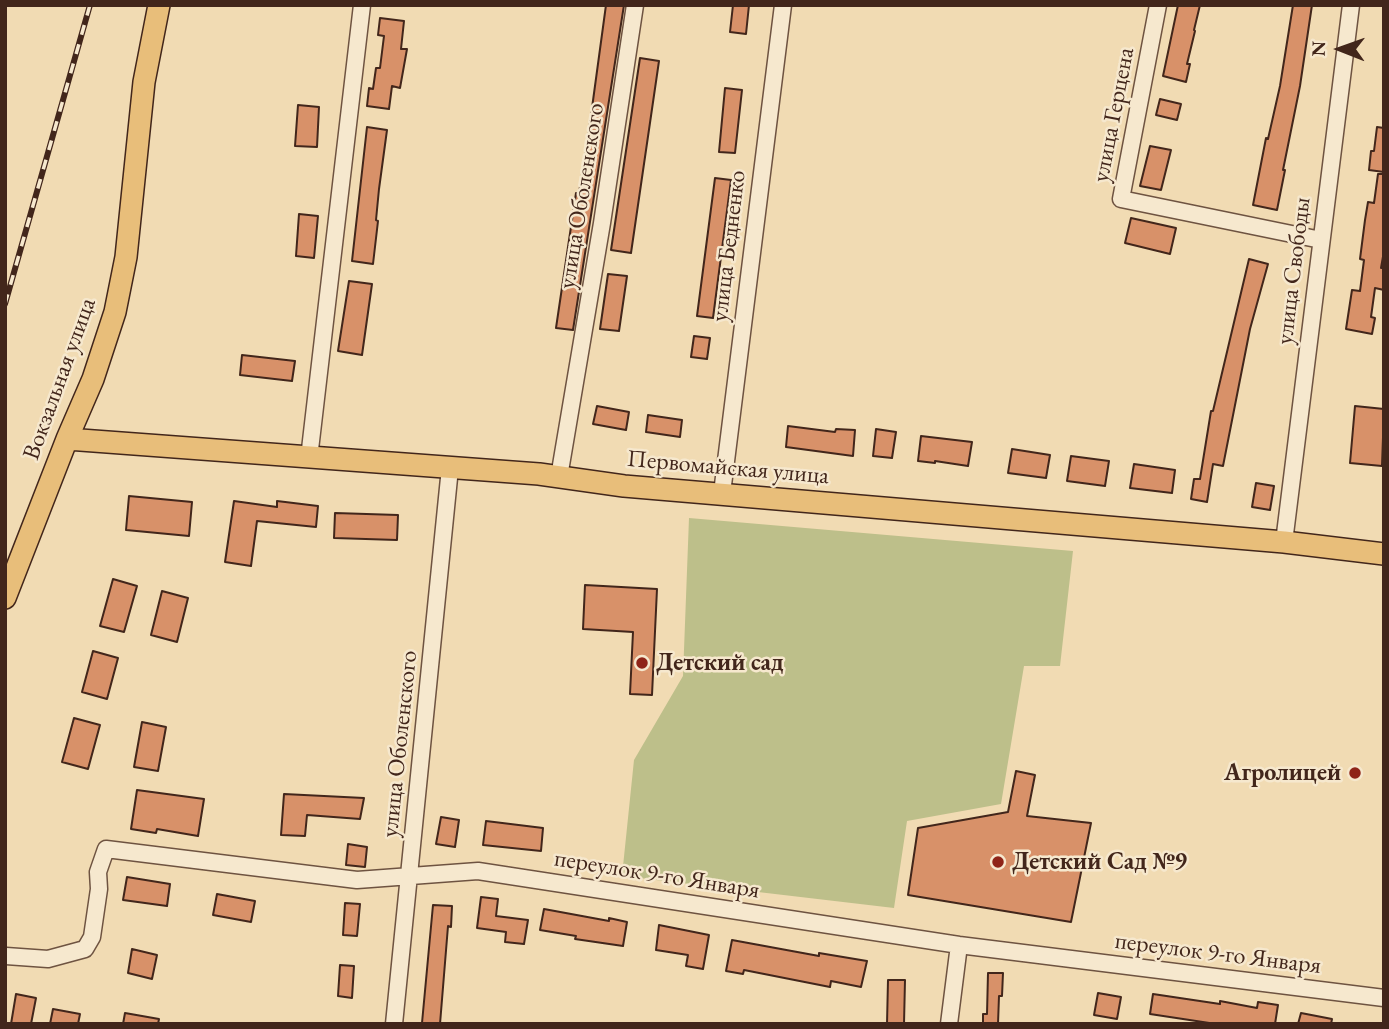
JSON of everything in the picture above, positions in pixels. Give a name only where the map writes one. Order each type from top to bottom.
[{"type":"main road","name":"Вокзальная улица","points":[[5,598],[93,379],[115,312],[126,257],[144,82],[159,5]]},
{"type":"main road","name":"Первомайская улица","points":[[67,439],[559,477],[624,486],[1284,542],[1384,554]]},
{"type":"street","points":[[309,458],[362,5]]},
{"type":"street","name":"улица Оболенского","points":[[559,477],[635,5]]},
{"type":"street","name":"улица Бедненко","points":[[722,493],[783,5]]},
{"type":"street","name":"улица Герцена","points":[[1158,5],[1121,199],[1321,240]]},
{"type":"street","name":"улица Свободы","points":[[1284,542],[1352,5]]},
{"type":"street","name":"улица Оболенского","points":[[394,1024],[450,468]]},
{"type":"street","name":"переулок 9-го Января","points":[[6,956],[48,959],[85,949],[92,937],[99,889],[98,872],[106,849],[356,880],[478,871],[959,945],[1384,998]]},
{"type":"street","points":[[949,1024],[959,945]]},
{"type":"green space","points":[[689,518],[1073,551],[1060,666],[1024,666],[1001,804],[907,821],[894,908],[622,876],[634,760],[683,676]]},
{"type":"building","points":[[606,5],[624,5],[573,330],[556,328],[576,193],[579,193],[589,130]]},
{"type":"building","points":[[733,5],[749,5],[746,34],[730,32]]},
{"type":"building","points":[[1178,5],[1200,5],[1187,64],[1190,64],[1186,82],[1163,76]]},
{"type":"building","points":[[1293,5],[1312,5],[1277,210],[1253,205],[1266,138],[1268,139],[1280,86]]},
{"type":"building","points":[[380,18],[404,21],[401,49],[407,49],[400,88],[392,86],[389,109],[367,106],[369,88],[373,89],[376,68],[380,68],[384,36],[378,35]]},
{"type":"building","points":[[640,58],[659,61],[631,253],[611,250]]},
{"type":"building","points":[[725,88],[742,90],[735,153],[719,152]]},
{"type":"building","points":[[1160,99],[1181,104],[1177,120],[1156,115]]},
{"type":"building","points":[[298,105],[319,107],[317,147],[295,146]]},
{"type":"building","points":[[367,127],[387,130],[373,264],[352,261]]},
{"type":"building","points":[[1377,127],[1384,128],[1384,172],[1369,170]]},
{"type":"building","points":[[1150,146],[1171,150],[1161,190],[1140,186]]},
{"type":"building","points":[[1378,174],[1384,174],[1384,251],[1381,268],[1384,268],[1384,290],[1375,288],[1371,317],[1375,318],[1372,334],[1346,329],[1352,290],[1360,291],[1364,260],[1360,259],[1365,220],[1368,202],[1374,203]]},
{"type":"building","points":[[715,178],[731,180],[713,318],[697,316]]},
{"type":"building","points":[[299,214],[318,216],[314,258],[296,256]]},
{"type":"building","points":[[1131,218],[1176,228],[1170,254],[1125,243]]},
{"type":"building","points":[[1249,259],[1268,264],[1250,329],[1223,466],[1213,464],[1207,502],[1191,499],[1194,479],[1200,479],[1211,411]]},
{"type":"building","points":[[608,274],[627,276],[619,331],[600,329]]},
{"type":"building","points":[[349,281],[372,284],[362,355],[338,351]]},
{"type":"building","points":[[694,336],[710,338],[707,359],[691,357]]},
{"type":"building","points":[[242,355],[295,361],[292,381],[240,375]]},
{"type":"building","points":[[597,406],[629,412],[626,430],[593,424]]},
{"type":"building","points":[[1355,406],[1384,409],[1382,466],[1350,463]]},
{"type":"building","points":[[648,415],[682,420],[680,437],[646,432]]},
{"type":"building","points":[[788,426],[835,432],[836,429],[855,430],[853,456],[786,447]]},
{"type":"building","points":[[876,429],[896,432],[892,458],[873,456]]},
{"type":"building","points":[[921,436],[972,442],[968,466],[918,461]]},
{"type":"building","points":[[1012,449],[1050,455],[1046,478],[1008,473]]},
{"type":"building","points":[[1071,456],[1109,461],[1105,486],[1067,481]]},
{"type":"building","points":[[1134,464],[1175,470],[1172,493],[1130,488]]},
{"type":"building","points":[[1256,483],[1274,486],[1270,510],[1252,507]]},
{"type":"building","points":[[129,496],[192,502],[189,536],[126,530]]},
{"type":"building","points":[[234,501],[277,507],[277,501],[318,506],[316,527],[257,521],[251,566],[225,562]]},
{"type":"building","points":[[335,513],[398,515],[397,540],[334,538]]},
{"type":"building","points":[[113,579],[137,586],[124,632],[100,626]]},
{"type":"building","name":"Детский сад","points":[[585,585],[657,589],[652,695],[630,694],[633,632],[583,629]]},
{"type":"building","points":[[162,591],[188,598],[177,642],[151,635]]},
{"type":"building","points":[[93,651],[118,658],[107,699],[82,692]]},
{"type":"building","points":[[74,718],[100,725],[88,769],[62,762]]},
{"type":"building","points":[[142,722],[166,727],[158,771],[134,767]]},
{"type":"building","name":"Детский Сад №9","points":[[1016,771],[1035,775],[1027,816],[1091,823],[1071,922],[908,895],[918,828],[1008,812]]},
{"type":"building","points":[[137,790],[204,799],[198,836],[157,829],[156,833],[131,829]]},
{"type":"building","points":[[284,794],[364,798],[360,819],[307,815],[305,836],[281,835]]},
{"type":"building","points":[[441,817],[459,820],[455,847],[436,844]]},
{"type":"building","points":[[486,821],[543,828],[541,851],[483,845]]},
{"type":"building","points":[[348,844],[367,847],[365,867],[346,865]]},
{"type":"building","points":[[127,877],[170,884],[167,906],[123,900]]},
{"type":"building","points":[[217,894],[255,901],[251,922],[213,915]]},
{"type":"building","points":[[481,897],[498,899],[496,916],[528,920],[524,944],[505,942],[506,932],[477,928]]},
{"type":"building","points":[[345,903],[360,904],[357,936],[343,935]]},
{"type":"building","points":[[433,905],[452,906],[440,1024],[422,1023]]},
{"type":"building","points":[[544,909],[627,922],[623,946],[575,939],[576,936],[540,930]]},
{"type":"building","points":[[659,925],[709,935],[703,969],[686,966],[688,955],[656,950]]},
{"type":"building","points":[[732,940],[819,956],[819,953],[867,961],[861,987],[831,981],[830,987],[744,970],[743,974],[726,971]]},
{"type":"building","points":[[132,949],[157,955],[152,979],[128,973]]},
{"type":"building","points":[[340,965],[354,966],[352,998],[338,996]]},
{"type":"building","points":[[988,973],[1003,973],[998,1024],[983,1024],[983,1014],[987,1014]]},
{"type":"building","points":[[888,980],[905,980],[904,1024],[887,1024]]},
{"type":"building","points":[[1098,993],[1121,997],[1117,1019],[1094,1015]]},
{"type":"building","points":[[16,994],[36,998],[31,1024],[11,1024]]},
{"type":"building","points":[[1153,994],[1257,1008],[1258,1002],[1278,1005],[1275,1024],[1216,1024],[1150,1014]]},
{"type":"building","points":[[53,1009],[80,1014],[78,1024],[50,1024]]},
{"type":"building","points":[[125,1013],[159,1019],[158,1024],[123,1024]]},
{"type":"building","points":[[1301,1013],[1332,1019],[1331,1024],[1298,1024]]},
{"type":"railway","points":[[5,304],[90,5]]},
{"type":"place","name":"Детский сад","points":[[642,663]]},
{"type":"place","name":"Агролицей","points":[[1355,773]]},
{"type":"place","name":"Детский Сад №9","points":[[998,862]]}]
